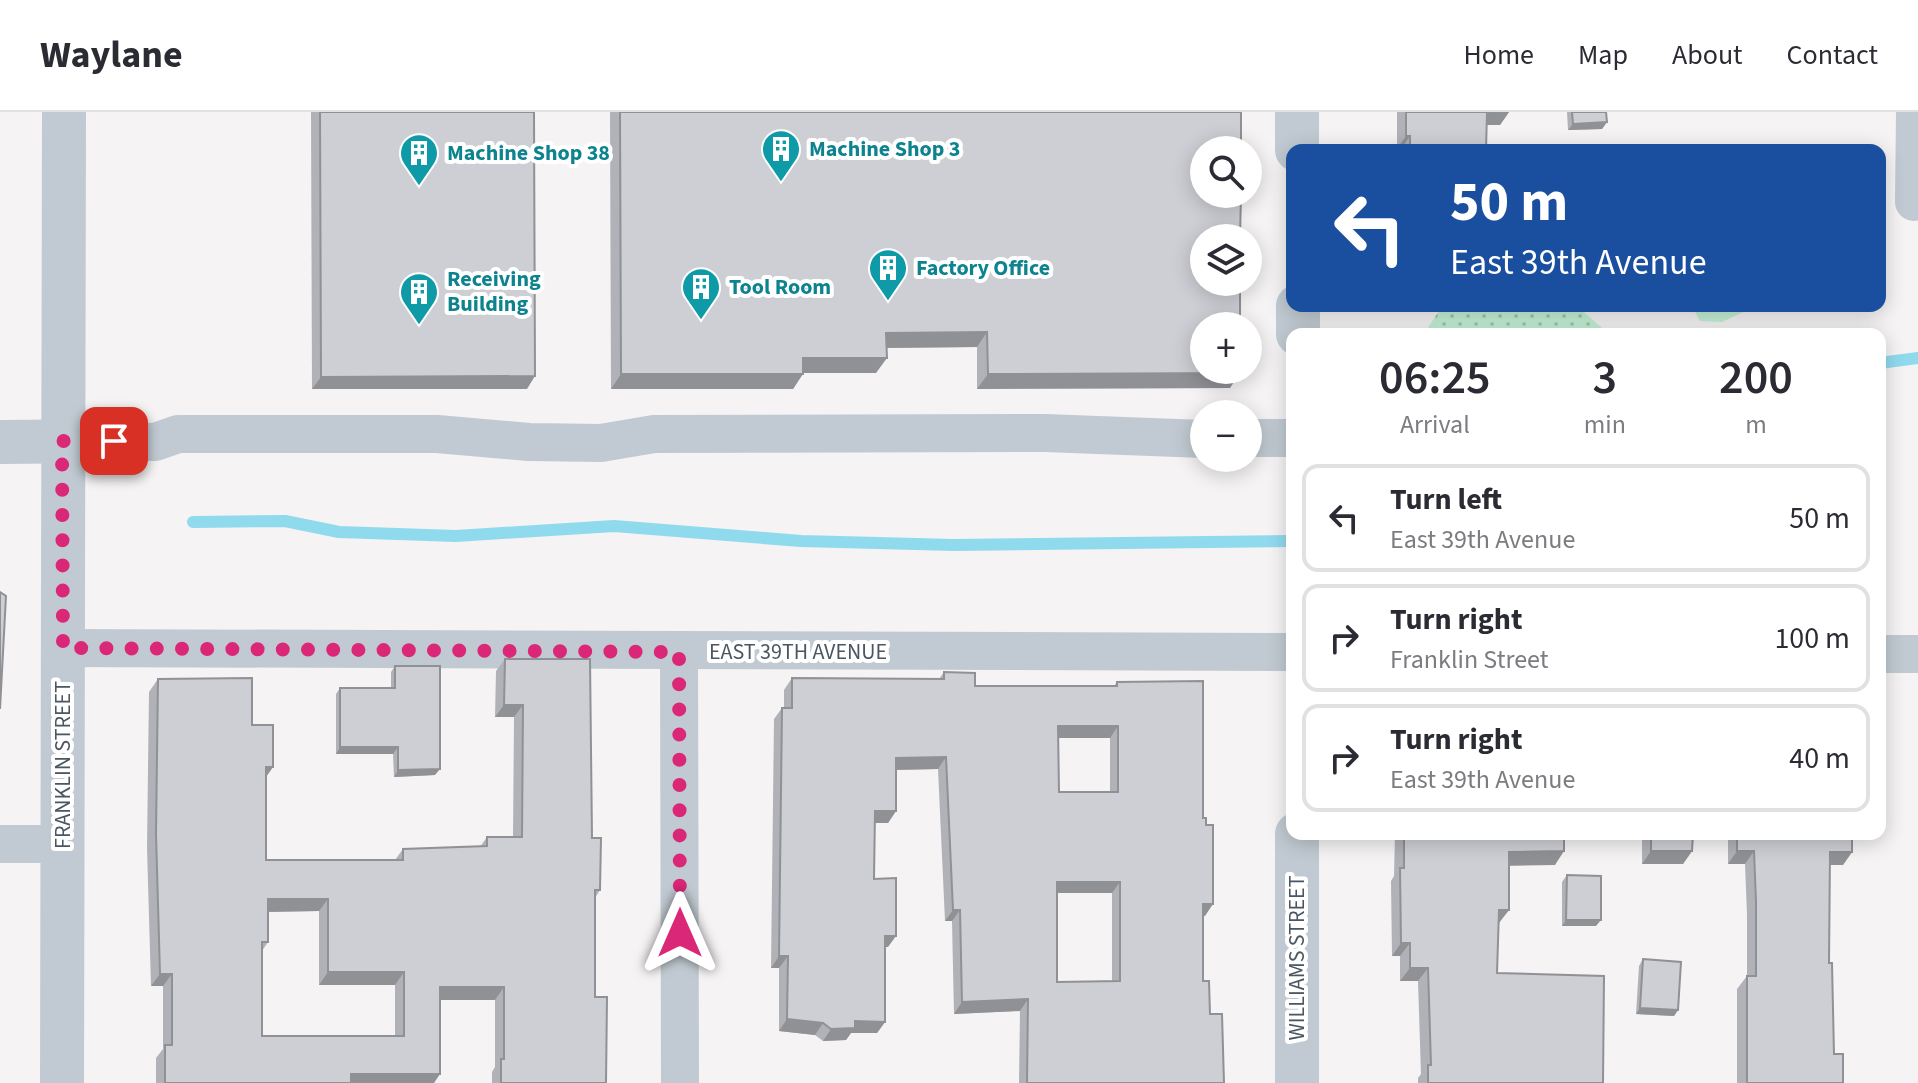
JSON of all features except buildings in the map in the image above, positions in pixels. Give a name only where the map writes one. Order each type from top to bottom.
[{"type":"street","name":"FRANKLIN STREET","points":[[62,1083],[64,112]]},
{"type":"street","points":[[1297,112],[1297,144]]},
{"type":"street","points":[[1914,202],[1915,112]]},
{"type":"street","points":[[0,442],[155,442],[178,434],[437,434],[529,442],[601,443],[654,434],[1045,433],[1190,438]]},
{"type":"street","points":[[1262,438],[1286,438]]},
{"type":"street","name":"EAST 39TH AVENUE","points":[[63,648],[1286,652]]},
{"type":"street","points":[[679,652],[680,1083]]},
{"type":"street","points":[[1886,654],[1918,654]]},
{"type":"street","name":"WILLIAMS STREET","points":[[1297,840],[1297,1083]]},
{"type":"street","points":[[0,844],[63,844]]},
{"type":"green space","points":[[1438,312],[1584,312],[1602,328],[1428,328]]},
{"type":"green space","points":[[1695,312],[1743,312],[1722,322],[1700,321]]},
{"type":"waterway","points":[[1886,362],[1918,358]]},
{"type":"waterway","points":[[193,522],[285,521],[339,532],[456,536],[614,526],[801,541],[954,545],[1286,541]]},
{"type":"place","name":"Machine Shop 3","points":[[781,183]]},
{"type":"place","name":"Machine Shop 38","points":[[419,187]]},
{"type":"place","name":"Factory Office","points":[[888,302]]},
{"type":"place","name":"Tool Room","points":[[701,321]]},
{"type":"place","name":"Receiving Building","points":[[419,326]]},
{"type":"route","points":[[114,441],[62,441],[63,648],[679,652],[680,933]]}]
